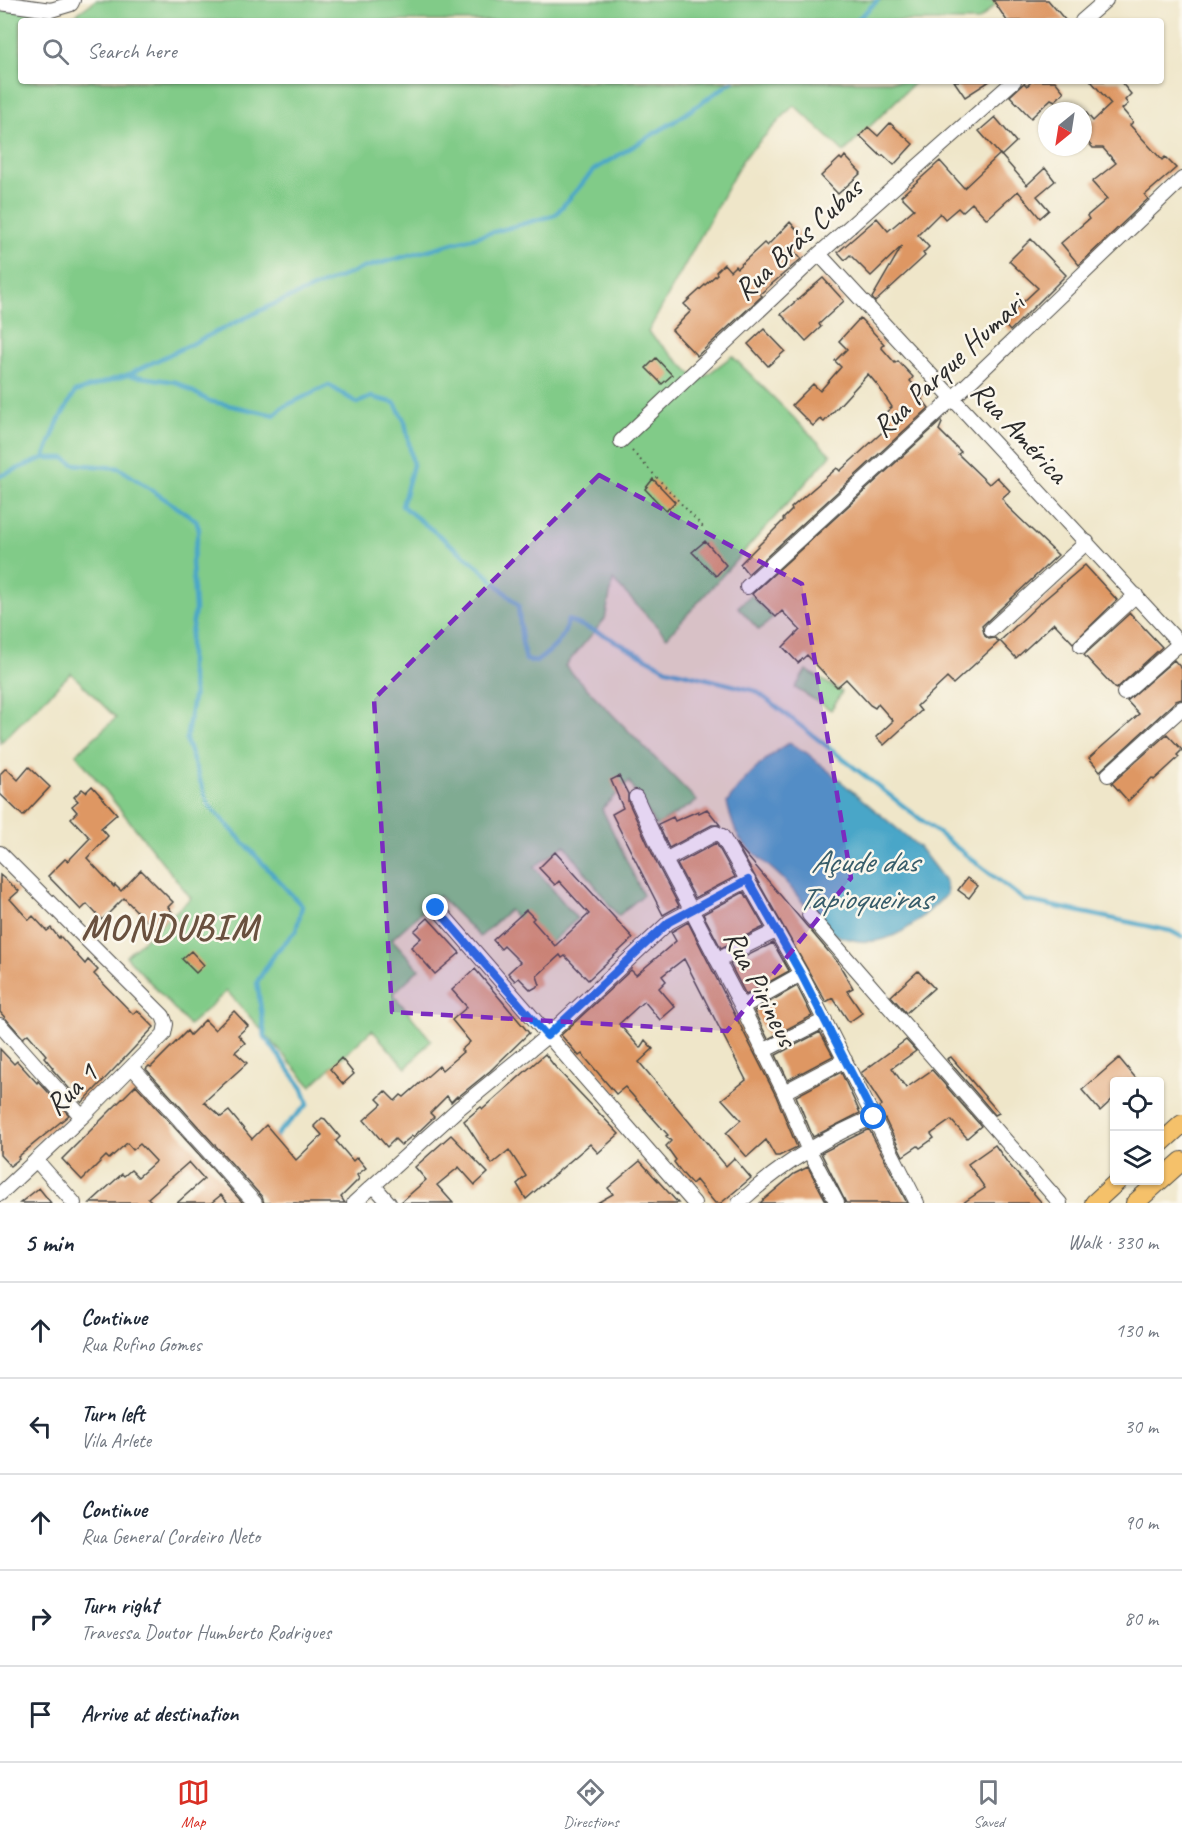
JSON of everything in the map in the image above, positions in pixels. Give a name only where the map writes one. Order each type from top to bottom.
[{"type":"main road","points":[[1164,1140],[1182,1124]]},
{"type":"main road","points":[[1135,1203],[1182,1161]]},
{"type":"main road","points":[[1094,1203],[1114,1185]]},
{"type":"street","points":[[0,3],[51,10],[71,4],[73,0]]},
{"type":"street","points":[[1085,18],[1106,0]]},
{"type":"street","name":"Rua Brás Cubas","points":[[621,441],[819,254],[1011,84]]},
{"type":"street","name":"Rua Parque Humari","points":[[747,587],[952,399],[1182,179]]},
{"type":"street","name":"Rua América","points":[[819,254],[1181,645]]},
{"type":"street","points":[[991,630],[1087,542]]},
{"type":"street","points":[[1081,646],[1136,595]]},
{"type":"street","points":[[1124,693],[1181,645]]},
{"type":"street","points":[[1108,775],[1182,708]]},
{"type":"street","name":"Rua Pirineus","points":[[636,797],[665,860],[784,1092],[808,1149],[837,1203]]},
{"type":"street","points":[[665,860],[716,834],[722,836],[801,974],[917,1203]]},
{"type":"street","name":"Rua 1","points":[[0,852],[163,1016],[166,1024],[164,1034],[132,1067],[0,1194]]},
{"type":"street","points":[[354,1203],[375,1187],[458,1109],[547,1036],[669,922],[748,880]]},
{"type":"street","points":[[436,908],[694,1203]]},
{"type":"street","points":[[809,915],[1060,1203]]},
{"type":"street","points":[[717,960],[776,931]]},
{"type":"street","points":[[742,1007],[801,974]]},
{"type":"street","points":[[763,1051],[825,1020]]},
{"type":"street","points":[[0,1025],[82,1117]]},
{"type":"street","points":[[784,1092],[844,1060]]},
{"type":"street","points":[[132,1067],[255,1203]]},
{"type":"street","points":[[739,1203],[765,1180],[808,1149],[841,1130],[874,1117]]},
{"type":"street","points":[[36,1160],[74,1203]]},
{"type":"street","points":[[375,1187],[389,1203]]},
{"type":"path","points":[[621,441],[703,527]]},
{"type":"highlighted area","points":[[599,475],[802,584],[851,878],[727,1031],[392,1012],[374,699]]},
{"type":"green space","points":[[96,0],[229,2],[239,0],[1000,0],[981,18],[71,18]]},
{"type":"green space","points":[[0,8],[71,18],[18,18],[18,84],[913,84],[844,152],[794,105],[743,159],[648,332],[699,381],[732,356],[831,455],[667,637],[613,580],[605,619],[565,666],[697,801],[656,826],[629,781],[602,809],[643,895],[618,916],[565,845],[534,867],[577,919],[547,946],[509,910],[480,937],[439,896],[392,939],[419,969],[393,994],[431,1040],[406,1068],[372,1030],[311,1086],[227,991],[189,1025],[126,956],[191,898],[76,754],[116,718],[71,673],[0,743]]},
{"type":"green space","points":[[751,595],[773,618],[759,630],[738,607]]},
{"type":"green space","points":[[806,670],[842,692],[831,710],[795,688]]},
{"type":"water","name":"Açude das Tapioqueiras","points":[[789,743],[807,753],[919,847],[946,882],[947,894],[905,930],[893,936],[867,942],[840,937],[832,933],[821,924],[783,879],[739,838],[727,803],[755,770]]},
{"type":"building","points":[[993,0],[1048,0],[1063,18],[1005,18]]},
{"type":"building","points":[[956,84],[985,84],[965,97]]},
{"type":"building","points":[[1025,84],[1027,86],[1029,84],[1057,84],[1064,92],[1055,101],[1051,99],[1048,102],[1038,102],[1038,111],[1031,118],[1010,96]]},
{"type":"building","points":[[1094,84],[1123,84],[1131,94],[1125,100],[1128,104],[1122,109],[1133,122],[1130,125],[1162,160],[1165,157],[1176,168],[1145,195],[1148,199],[1079,265],[1061,243],[1089,219],[1087,216],[1107,199],[1092,182],[1116,163],[1103,148],[1092,147],[1093,121],[1111,104]]},
{"type":"building","points":[[995,117],[1016,142],[1001,156],[979,131]]},
{"type":"building","points":[[890,123],[913,144],[894,165],[860,136],[868,127],[878,136]]},
{"type":"building","points":[[1000,154],[1027,185],[1045,168],[1055,181],[1037,196],[1049,210],[1040,218],[1018,191],[987,219],[972,203],[962,212],[958,208],[945,219],[940,213],[918,235],[929,247],[923,253],[925,256],[875,302],[872,298],[902,246],[871,276],[850,255],[845,260],[838,252],[877,218],[888,231],[914,209],[901,196],[940,161],[964,188]]},
{"type":"building","points":[[845,156],[861,173],[838,194],[821,176]]},
{"type":"building","points":[[790,222],[804,238],[792,249],[801,259],[760,294],[762,296],[697,356],[672,330],[691,311],[684,304],[717,274],[716,272],[724,264],[730,271],[735,266],[737,268],[764,243],[767,246]]},
{"type":"building","points":[[1031,239],[1066,275],[1010,331],[1002,322],[1038,288],[1009,261]]},
{"type":"building","points":[[823,278],[844,301],[819,324],[821,327],[806,341],[781,314]]},
{"type":"building","points":[[860,318],[884,344],[881,347],[895,363],[898,361],[913,377],[910,381],[924,395],[921,398],[929,408],[748,574],[740,564],[784,520],[792,510],[791,508],[837,468],[840,471],[889,426],[882,416],[892,407],[868,374],[824,422],[820,419],[813,426],[792,405],[813,384],[820,391],[841,367],[835,361],[847,349],[839,341]]},
{"type":"building","points":[[764,329],[785,351],[768,366],[748,344]]},
{"type":"building","points":[[656,358],[672,375],[662,384],[646,368]]},
{"type":"building","points":[[941,421],[939,430],[961,452],[958,454],[989,484],[997,477],[1010,491],[1002,498],[1008,507],[1058,555],[982,626],[985,636],[989,639],[995,638],[999,642],[953,684],[947,678],[917,706],[921,711],[884,745],[876,737],[893,721],[878,704],[875,708],[870,705],[846,679],[837,687],[807,655],[798,663],[783,647],[800,630],[782,611],[776,617],[752,594]]},
{"type":"building","points":[[653,479],[675,502],[666,511],[645,489]]},
{"type":"building","points":[[705,541],[726,565],[716,576],[692,552]]},
{"type":"building","points":[[1085,565],[1117,600],[1073,643],[1054,623],[1016,658],[1000,641]]},
{"type":"building","points":[[1130,613],[1162,647],[1116,689],[1084,655]]},
{"type":"building","points":[[1174,660],[1182,669],[1182,699],[1176,701],[1100,771],[1089,758],[1139,714],[1127,701]]},
{"type":"building","points":[[1167,734],[1182,750],[1177,755],[1179,757],[1128,801],[1112,783]]},
{"type":"building","points":[[29,767],[50,787],[23,816],[0,794],[0,774],[6,768],[18,780]]},
{"type":"building","points":[[619,776],[657,864],[679,906],[663,915],[612,814],[623,808],[611,780]]},
{"type":"building","points":[[92,786],[117,814],[101,828],[108,836],[87,858],[114,887],[115,885],[121,891],[141,870],[173,902],[168,907],[172,912],[155,930],[124,898],[102,920],[87,904],[81,910],[48,876],[65,859],[68,861],[90,838],[71,818],[77,812],[72,806],[78,801],[74,797],[82,789],[86,792]]},
{"type":"building","points":[[707,809],[720,825],[712,825],[669,848],[658,824],[673,817],[675,821]]},
{"type":"building","points":[[716,843],[735,877],[695,898],[677,864]]},
{"type":"building","points":[[736,843],[839,964],[853,988],[847,991],[862,1013],[849,1022],[833,998],[826,1002]]},
{"type":"building","points":[[555,852],[633,938],[588,980],[565,956],[562,958],[560,955],[537,976],[540,985],[531,990],[519,978],[515,981],[508,973],[520,962],[504,946],[501,949],[493,940],[526,910],[555,946],[589,914],[559,881],[555,885],[539,868]]},
{"type":"building","points":[[0,875],[19,891],[10,899],[29,920],[33,916],[47,931],[51,928],[85,964],[88,960],[98,970],[94,974],[133,1014],[137,1010],[154,1027],[82,1103],[52,1069],[44,1057],[46,1055],[28,1034],[23,1038],[0,1012]]},
{"type":"building","points":[[967,878],[978,886],[969,898],[958,890]]},
{"type":"building","points":[[744,892],[764,927],[721,948],[703,914]]},
{"type":"building","points":[[428,918],[460,953],[435,974],[411,947],[421,938],[414,931]]},
{"type":"building","points":[[688,922],[776,1096],[797,1147],[775,1156],[766,1140],[747,1157],[726,1133],[741,1120],[722,1099],[746,1080],[684,959],[662,976],[666,981],[659,988],[675,1007],[660,1020],[644,1001],[619,1024],[640,1048],[645,1040],[653,1049],[639,1062],[726,1166],[734,1158],[751,1178],[721,1203],[715,1203],[696,1180],[692,1184],[682,1173],[666,1146],[671,1141],[666,1136],[668,1135],[625,1087],[616,1094],[582,1054],[579,1056],[561,1035],[631,970],[636,975],[676,941],[671,932]]},
{"type":"building","points":[[773,943],[789,971],[746,995],[730,964]]},
{"type":"building","points":[[191,951],[204,965],[196,973],[182,959]]},
{"type":"building","points":[[475,969],[529,1033],[490,1071],[458,1097],[451,1102],[447,1096],[430,1113],[434,1117],[413,1137],[401,1145],[395,1139],[387,1147],[364,1120],[382,1104],[377,1099],[385,1091],[395,1101],[401,1095],[404,1097],[439,1066],[442,1070],[463,1052],[461,1050],[470,1042],[452,1020],[467,1007],[452,990]]},
{"type":"building","points":[[918,971],[934,988],[906,1013],[891,996]]},
{"type":"building","points":[[797,986],[812,1016],[768,1039],[754,1011]]},
{"type":"building","points":[[234,1011],[248,1026],[238,1035],[245,1043],[235,1052],[247,1063],[204,1102],[221,1117],[229,1111],[252,1139],[266,1125],[296,1160],[322,1135],[314,1126],[322,1118],[325,1119],[340,1137],[336,1141],[353,1161],[357,1157],[366,1168],[357,1175],[359,1179],[341,1197],[345,1203],[264,1203],[262,1197],[146,1069],[151,1067],[187,1031],[190,1035],[205,1020],[215,1030]]},
{"type":"building","points":[[820,1032],[833,1056],[788,1080],[776,1055]]},
{"type":"building","points":[[906,1040],[916,1051],[892,1068],[906,1088],[932,1070],[981,1126],[967,1138],[951,1120],[931,1134],[934,1138],[903,1156],[879,1107],[882,1105],[861,1073]]},
{"type":"building","points":[[0,1049],[14,1064],[17,1061],[37,1083],[38,1081],[69,1115],[10,1166],[0,1155]]},
{"type":"building","points":[[545,1054],[619,1134],[598,1153],[590,1144],[526,1199],[517,1184],[526,1176],[509,1150],[492,1164],[464,1121],[481,1107],[483,1109]]},
{"type":"building","points":[[951,1057],[999,1113],[995,1115],[947,1059]]},
{"type":"building","points":[[341,1058],[354,1074],[343,1084],[330,1069]]},
{"type":"building","points":[[1119,1058],[1135,1077],[1110,1077],[1110,1102],[1100,1111],[1082,1090]]},
{"type":"building","points":[[841,1072],[860,1113],[813,1137],[796,1096]]},
{"type":"building","points":[[136,1085],[243,1203],[228,1203],[221,1195],[211,1203],[177,1203],[204,1179],[189,1162],[148,1198],[153,1203],[90,1203],[122,1174],[124,1176],[131,1170],[138,1177],[156,1161],[140,1144],[133,1150],[127,1143],[109,1159],[106,1156],[82,1180],[62,1159]]},
{"type":"building","points":[[869,1129],[907,1203],[846,1203],[821,1153]]},
{"type":"building","points":[[451,1135],[488,1173],[475,1185],[459,1167],[437,1185],[453,1203],[400,1203],[426,1180],[415,1167]]},
{"type":"building","points":[[995,1145],[1042,1203],[963,1203],[985,1188],[968,1164]]},
{"type":"building","points":[[640,1161],[678,1203],[597,1203],[613,1194],[608,1188]]},
{"type":"building","points":[[808,1167],[827,1203],[760,1203],[794,1174]]},
{"type":"building","points":[[39,1188],[51,1203],[20,1203]]},
{"type":"waterway","points":[[859,18],[878,0]]},
{"type":"waterway","points":[[0,476],[44,458],[58,422],[75,392],[127,375],[274,304],[363,268],[555,215],[594,170],[675,121],[729,84]]},
{"type":"waterway","points":[[127,375],[176,382],[209,401],[274,415],[283,407],[329,385],[357,403],[371,397],[395,403],[405,422],[413,465],[402,506],[479,567],[518,605],[526,660],[536,662],[552,649],[561,639],[568,620],[602,634],[667,669],[756,691],[1024,900],[1171,931],[1182,937]]},
{"type":"waterway","points":[[44,458],[64,458],[74,464],[119,468],[196,520],[199,529],[192,562],[195,610],[190,639],[190,670],[194,692],[186,740],[208,804],[302,906],[296,931],[276,952],[257,982],[265,1037],[303,1089],[308,1104],[278,1133],[274,1140]]},
{"type":"district","name":"MONDUBIM","points":[[170,926]]},
{"type":"route","points":[[436,908],[547,1036],[669,922],[748,880],[801,974],[874,1117]]}]
